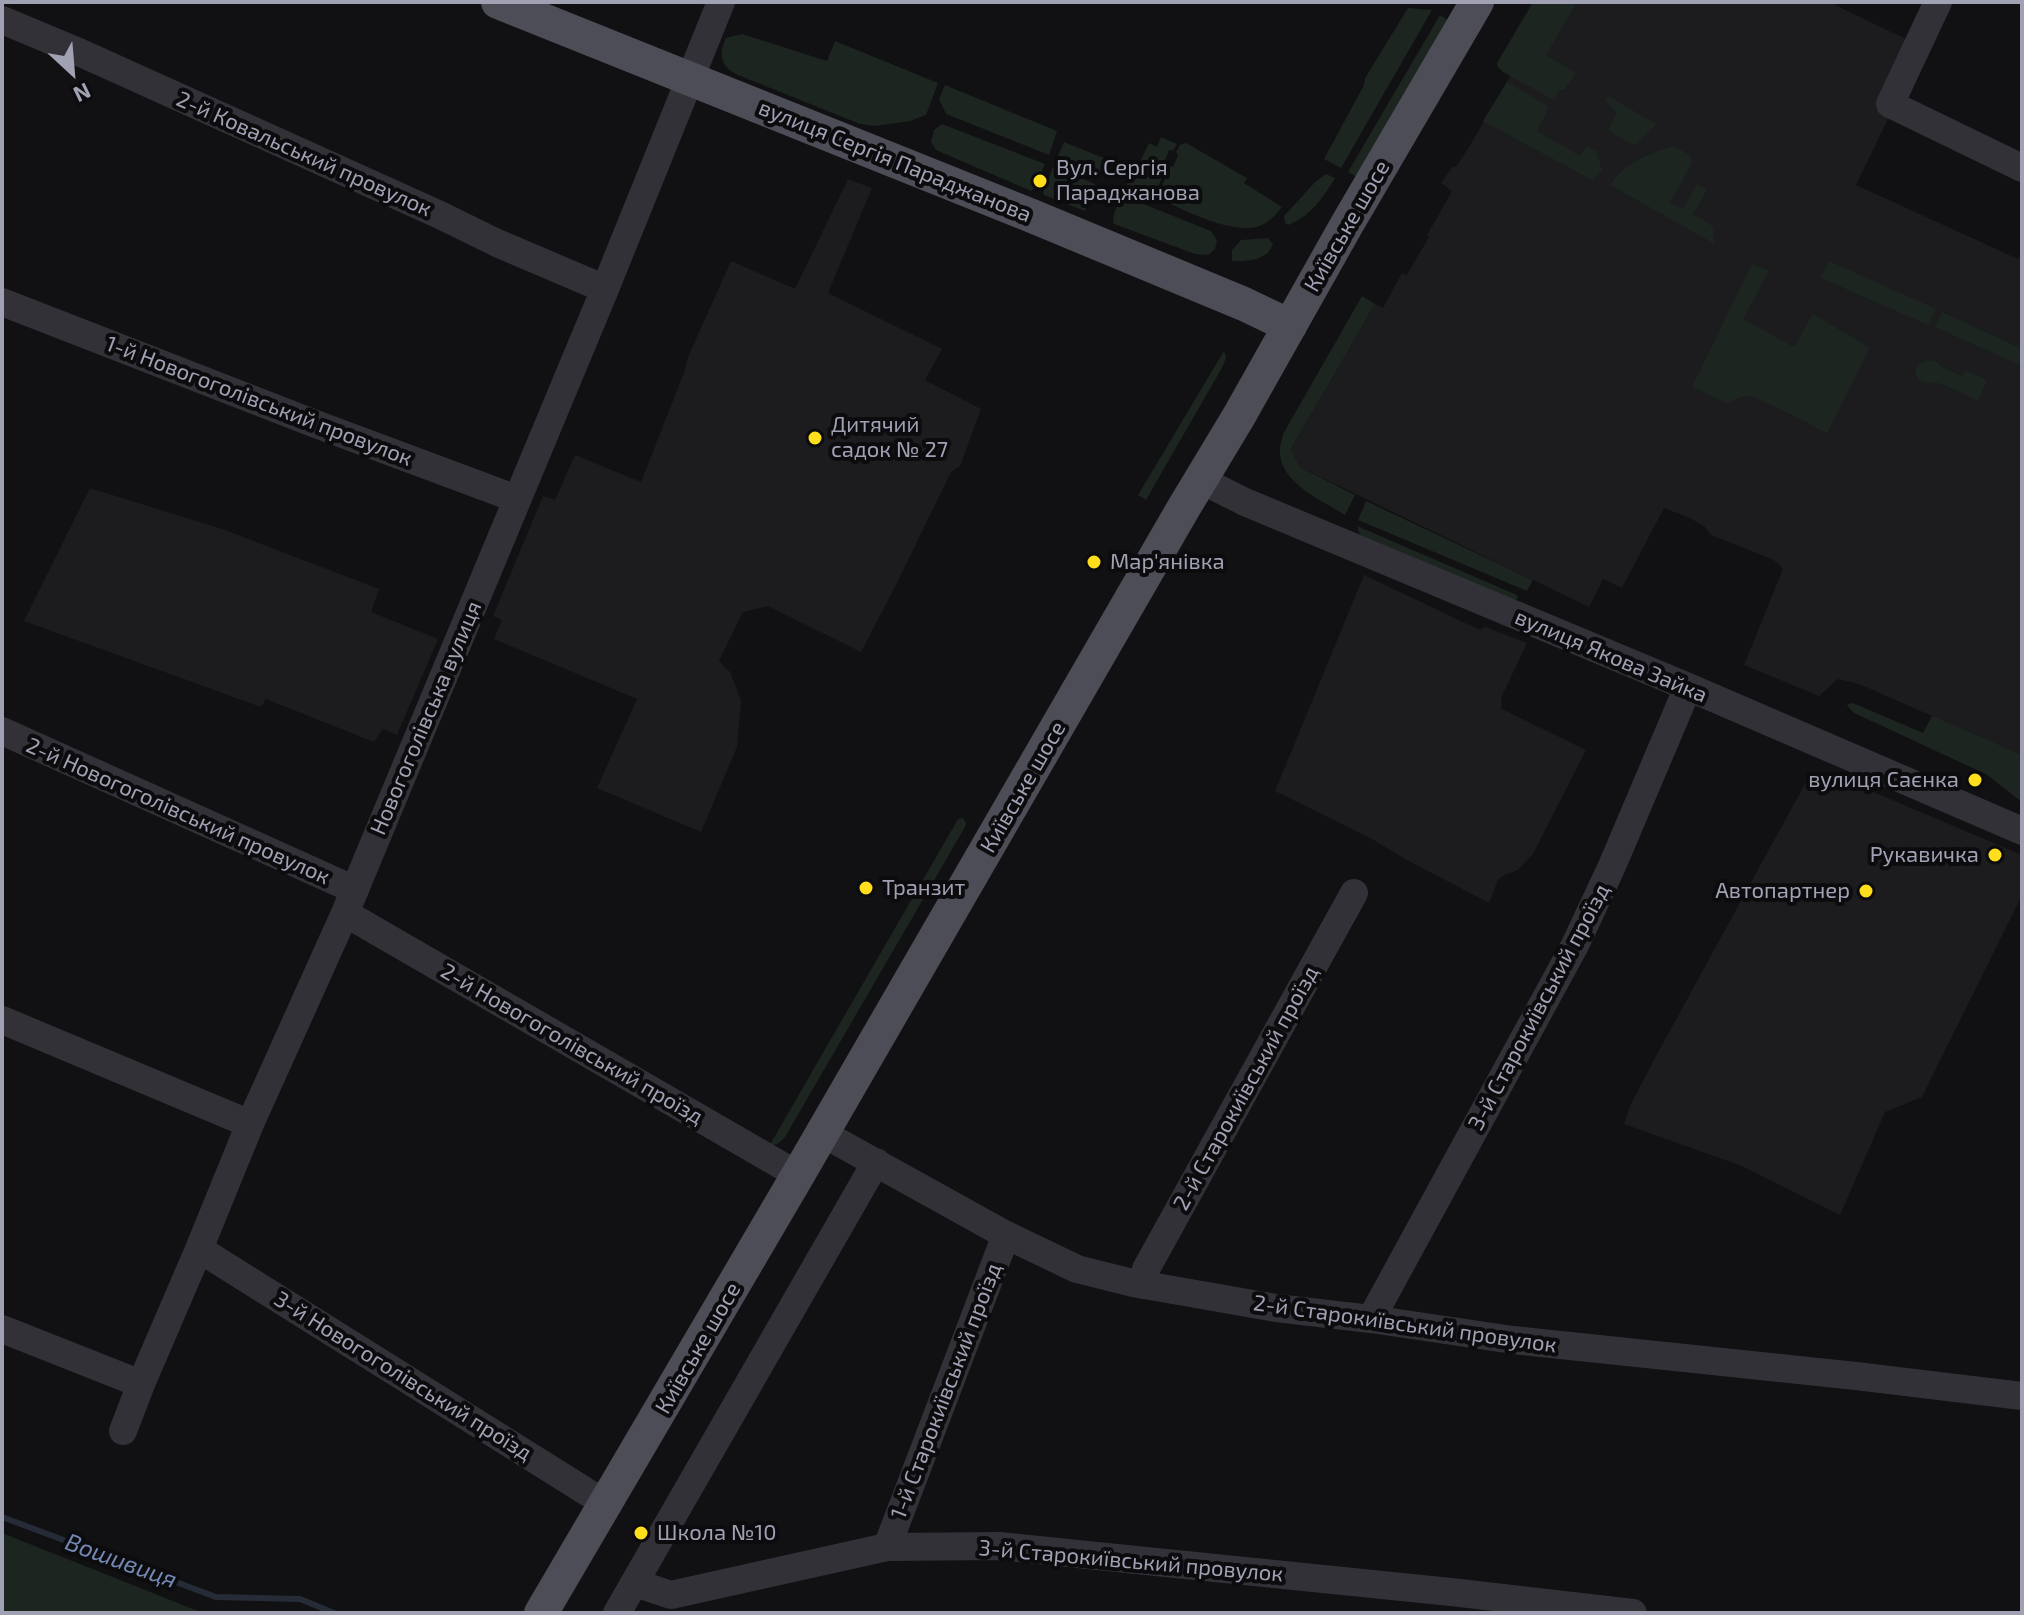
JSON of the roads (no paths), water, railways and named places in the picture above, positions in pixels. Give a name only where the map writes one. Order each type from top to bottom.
[{"type":"main road","name":"вулиця Сергія Параджанова","points":[[498,2],[1230,298],[1290,326]]},
{"type":"main road","name":"Київське шосе","points":[[541,1613],[1477,2]]},
{"type":"street","name":"Новогоголівська вулиця","points":[[123,1431],[250,1124],[350,902],[721,2]]},
{"type":"street","points":[[1938,2],[1890,104],[2022,168]]},
{"type":"street","name":"2-й Ковальський провулок","points":[[2,20],[605,289]]},
{"type":"street","name":"1-й Новогоголівський провулок","points":[[2,302],[517,499]]},
{"type":"street","name":"вулиця Якова Зайка","points":[[1201,480],[1245,502],[2022,831]]},
{"type":"street","name":"3-й Старокиївський проїзд","points":[[1371,1319],[1575,945],[1688,687]]},
{"type":"street","name":"2-й Новогоголівський провулок","points":[[2,731],[350,902]]},
{"type":"street","name":"2-й Старокиївський проїзд","points":[[1143,1285],[1146,1269],[1354,893]]},
{"type":"street","name":"2-й Новогоголівський проїзд","points":[[350,902],[798,1175]]},
{"type":"street","points":[[2,1020],[250,1124]]},
{"type":"street","name":"2-й Старокиївський провулок","points":[[822,1133],[1006,1235],[1077,1269],[1143,1285],[1276,1308],[1513,1340],[2022,1396]]},
{"type":"street","points":[[617,1613],[876,1162]]},
{"type":"street","name":"1-й Старокиївський проїзд","points":[[887,1547],[1006,1235]]},
{"type":"street","name":"3-й Новогоголівський проїзд","points":[[199,1249],[606,1504]]},
{"type":"street","points":[[2,1329],[141,1384]]},
{"type":"street","name":"3-й Старокиївський провулок","points":[[635,1583],[671,1595],[887,1547],[999,1546],[1633,1613]]},
{"type":"waterway","name":"Вошивиця","points":[[2,1517],[216,1597],[300,1599],[334,1613]]},
{"type":"place","name":"Вул. Сергія Параджанова","points":[[1040,181]]},
{"type":"place","name":"Дитячий садок № 27","points":[[815,438]]},
{"type":"place","name":"Мар'янівка","points":[[1094,562]]},
{"type":"place","name":"вулиця Саєнка","points":[[1975,780]]},
{"type":"place","name":"Рукавичка","points":[[1995,855]]},
{"type":"place","name":"Транзит","points":[[866,888]]},
{"type":"place","name":"Автопартнер","points":[[1866,891]]},
{"type":"place","name":"Школа №10","points":[[641,1533]]}]
